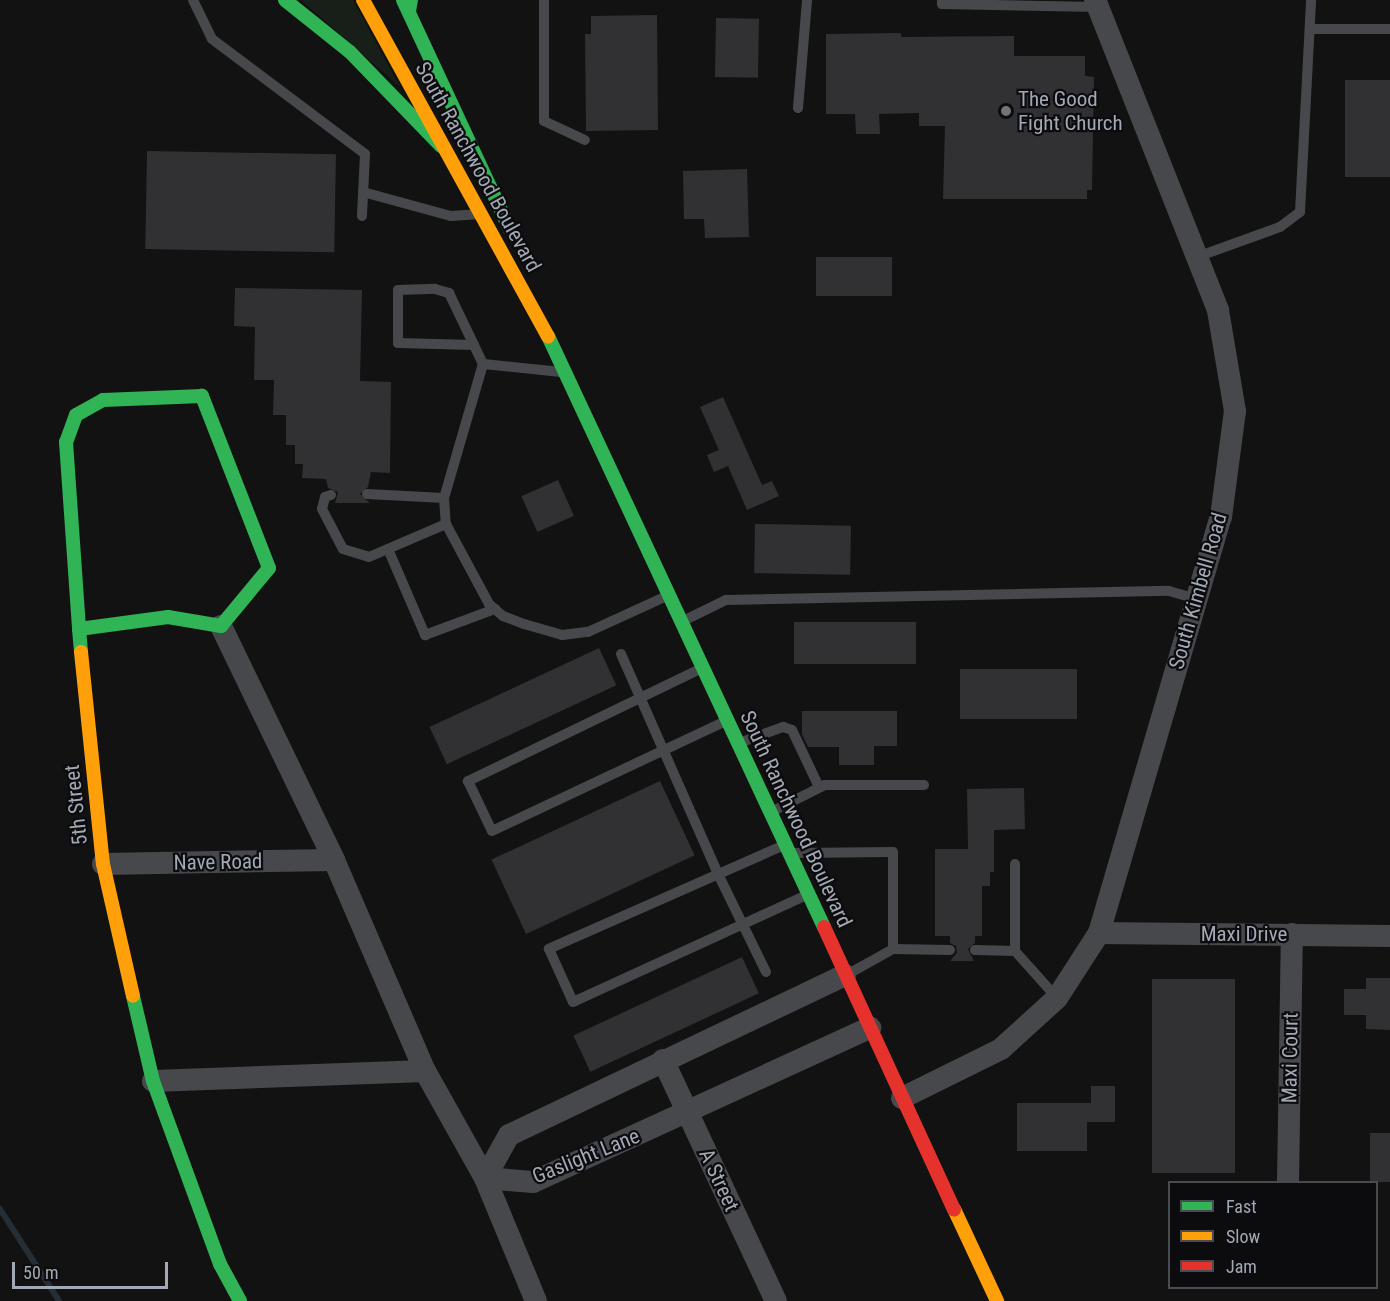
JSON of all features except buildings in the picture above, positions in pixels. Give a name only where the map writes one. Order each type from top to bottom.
[{"type":"main road","points":[[285,0],[350,52],[441,146]]},
{"type":"main road","name":"South Ranchwood Boulevard","points":[[363,0],[441,146],[558,353],[997,1301]]},
{"type":"main road","name":"South Ranchwood Boulevard","points":[[408,4],[516,242]]},
{"type":"main road","name":"South Ranchwood Boulevard","points":[[525,264],[558,353]]},
{"type":"main road","name":"5th Street","points":[[221,626],[269,568],[202,396],[103,400],[76,415],[66,442],[79,629],[103,864],[153,1081],[219,1264],[240,1301]]},
{"type":"main road","points":[[79,629],[168,617],[221,626]]},
{"type":"street","name":"South Kimbell Road","points":[[902,1098],[1002,1049],[1057,998],[1099,933],[1221,517],[1235,411],[1218,310],[1097,3]]},
{"type":"street","points":[[221,626],[334,860],[425,1071],[485,1178],[526,1295]]},
{"type":"street","name":"Nave Road","points":[[103,864],[334,860]]},
{"type":"street","name":"Maxi Drive","points":[[1099,933],[1390,936]]},
{"type":"street","name":"Maxi Court","points":[[1288,1181],[1292,934]]},
{"type":"street","points":[[485,1178],[509,1135],[845,975]]},
{"type":"street","name":"Gaslight Lane","points":[[485,1178],[533,1182],[870,1028]]},
{"type":"street","name":"A Street","points":[[663,1060],[776,1301]]},
{"type":"street","points":[[153,1081],[425,1071]]},
{"type":"lane","points":[[193,0],[212,39],[365,154],[362,216]]},
{"type":"lane","points":[[544,0],[544,122],[585,140]]},
{"type":"lane","points":[[798,108],[807,0]]},
{"type":"lane","points":[[942,0],[942,4],[1097,3]]},
{"type":"lane","points":[[1197,257],[1280,227],[1300,212],[1311,0]]},
{"type":"lane","points":[[1311,29],[1390,28]]},
{"type":"lane","points":[[363,192],[451,216],[479,213]]},
{"type":"lane","points":[[474,345],[398,343],[398,290],[445,289],[474,345],[483,364],[444,498],[446,524],[495,609],[503,616],[562,635],[588,632],[670,595]]},
{"type":"lane","points":[[483,364],[567,372]]},
{"type":"lane","points":[[367,494],[444,498]]},
{"type":"lane","points":[[331,495],[326,497],[321,509],[343,549],[369,557],[446,524]]},
{"type":"lane","points":[[388,549],[426,635],[495,609]]},
{"type":"lane","points":[[682,622],[726,600],[1169,591],[1197,599]]},
{"type":"lane","points":[[621,654],[718,874],[766,972]]},
{"type":"lane","points":[[703,668],[468,781],[492,831],[727,720]]},
{"type":"lane","points":[[739,744],[776,729],[792,730],[819,787]]},
{"type":"lane","points":[[770,812],[819,787],[924,785]]},
{"type":"lane","points":[[808,895],[573,1002],[549,949],[718,874],[787,849],[893,852],[893,949]]},
{"type":"lane","points":[[1015,864],[1015,951],[1057,998]]},
{"type":"lane","points":[[845,975],[893,949],[950,950]]},
{"type":"lane","points":[[975,950],[1015,951]]},
{"type":"shaded area","points":[[301,0],[353,0],[400,87]]},
{"type":"waterway","points":[[0,1209],[59,1301]]},
{"type":"traffic: fast","points":[[285,0],[350,52],[441,146]]},
{"type":"traffic: fast","points":[[403,0],[510,229]]},
{"type":"traffic: fast","points":[[409,11],[411,0]]},
{"type":"traffic: fast","points":[[548,336],[824,927]]},
{"type":"traffic: fast","points":[[79,629],[168,617],[221,626],[269,568],[202,396],[103,400],[76,415],[66,442],[79,629],[81,652]]},
{"type":"traffic: fast","points":[[133,996],[153,1081],[220,1264],[240,1301]]},
{"type":"traffic: slow","points":[[363,0],[548,336]]},
{"type":"traffic: slow","points":[[81,652],[103,864],[133,996]]},
{"type":"traffic: slow","points":[[954,1209],[997,1301]]},
{"type":"traffic: jam","points":[[824,927],[954,1209]]},
{"type":"place","name":"The Good Fight Church","points":[[1006,111]]}]
